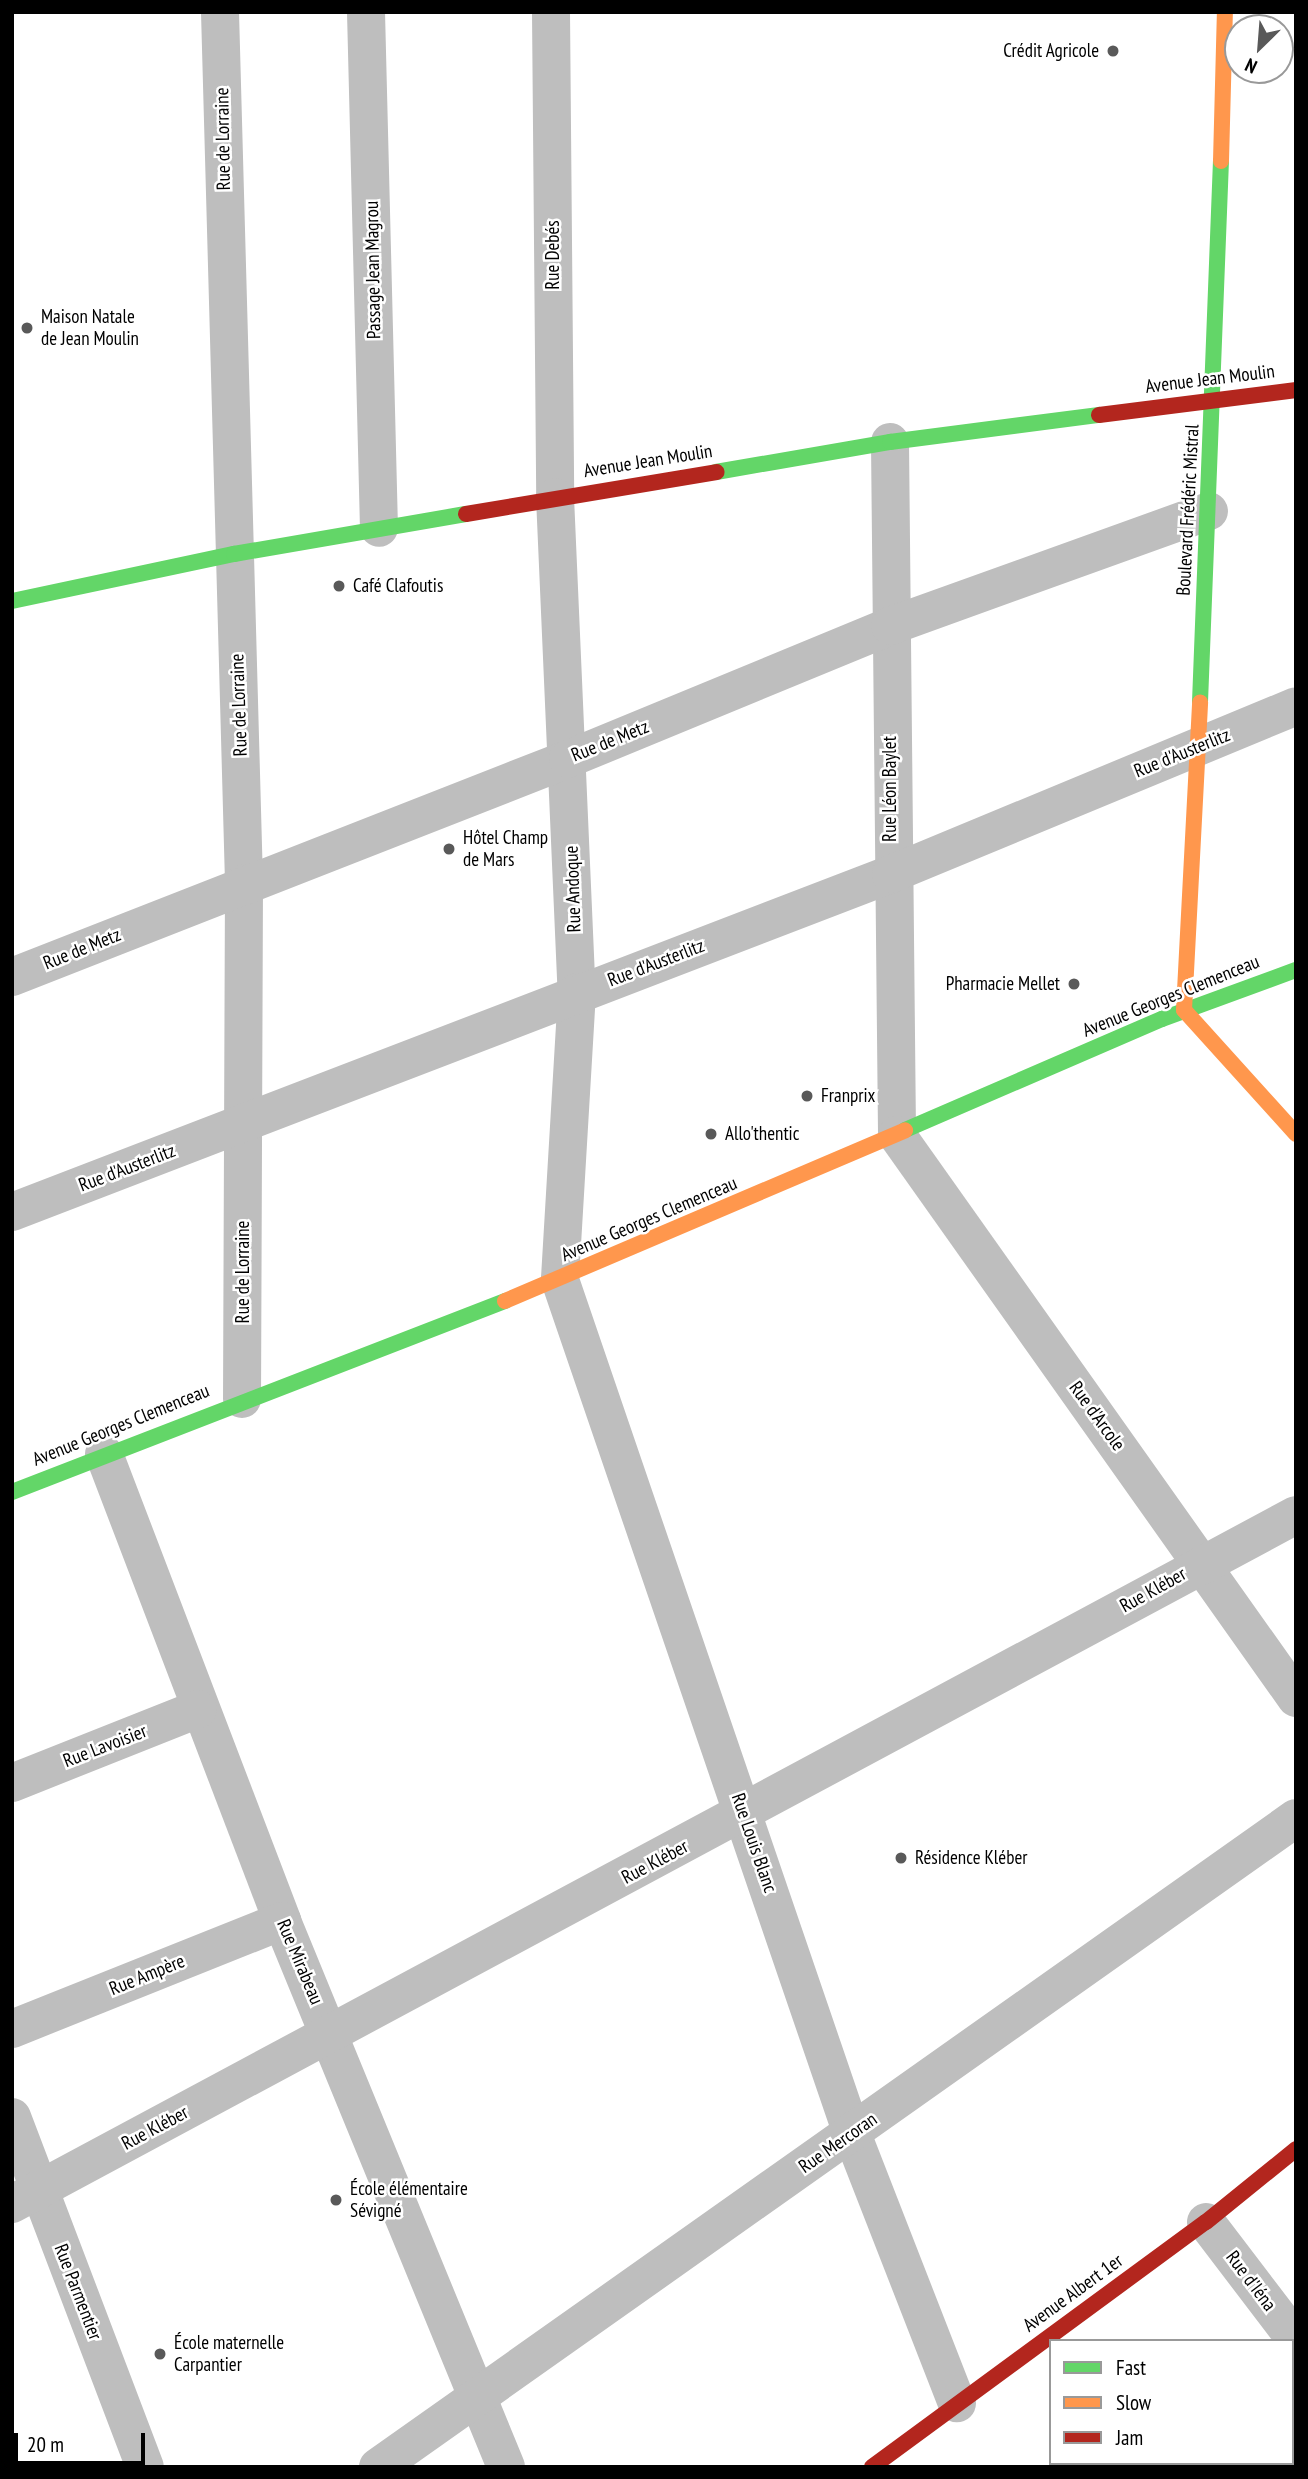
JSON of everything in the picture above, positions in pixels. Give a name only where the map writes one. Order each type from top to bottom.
[{"type":"main road","name":"Boulevard Frédéric Mistral","points":[[1184,1010],[1215,397],[1225,12]]},
{"type":"main road","name":"Avenue Jean Moulin","points":[[12,601],[234,554],[890,442],[1215,397],[1296,390]]},
{"type":"main road","name":"Avenue Georges Clemenceau","points":[[12,1492],[242,1398],[560,1280],[1184,1010],[1296,970]]},
{"type":"main road","points":[[1184,1010],[1296,1134]]},
{"type":"main road","name":"Avenue Albert 1er","points":[[892,2461],[957,2403],[1206,2222],[1296,2149]]},
{"type":"street","name":"Rue de Lorraine","points":[[220,12],[244,883],[242,1398]]},
{"type":"street","name":"Passage Jean Magrou","points":[[366,12],[379,528]]},
{"type":"street","name":"Rue Debés","points":[[551,12],[555,498]]},
{"type":"street","name":"Rue Léon Baylet","points":[[890,442],[891,874],[897,1135]]},
{"type":"street","name":"Rue Andoque","points":[[555,498],[577,992],[560,1280]]},
{"type":"street","name":"Rue de Metz","points":[[12,977],[244,883],[568,759],[890,625],[1209,511]]},
{"type":"street","name":"Rue d'Austerlitz","points":[[12,1212],[577,992],[891,874],[1296,706]]},
{"type":"street","name":"Rue d'Arcole","points":[[897,1135],[1296,1698]]},
{"type":"street","name":"Rue Louis Blanc","points":[[560,1280],[852,2134],[957,2403]]},
{"type":"street","name":"Rue Mirabeau","points":[[104,1454],[198,1709],[506,2467]]},
{"type":"street","name":"Rue Kléber","points":[[26,2197],[744,1814],[1202,1563],[1296,1515]]},
{"type":"street","name":"Rue Lavoisier","points":[[12,1783],[198,1709]]},
{"type":"street","name":"Rue Mercoran","points":[[378,2467],[1296,1818]]},
{"type":"street","name":"Rue Ampère","points":[[12,2029],[282,1920]]},
{"type":"street","name":"Rue Parmentier","points":[[12,2117],[26,2197],[145,2467]]},
{"type":"street","name":"Rue d'Iéna","points":[[1206,2222],[1296,2340]]},
{"type":"traffic: fast","points":[[1200,702],[1221,161]]},
{"type":"traffic: fast","points":[[716,472],[890,442],[1099,415]]},
{"type":"traffic: fast","points":[[12,601],[234,554],[466,514]]},
{"type":"traffic: fast","points":[[905,1130],[1162,1019],[1296,970]]},
{"type":"traffic: fast","points":[[12,1492],[505,1301]]},
{"type":"traffic: slow","points":[[1221,161],[1225,12]]},
{"type":"traffic: slow","points":[[1184,1010],[1200,702]]},
{"type":"traffic: slow","points":[[1184,1010],[1296,1134]]},
{"type":"traffic: slow","points":[[505,1301],[905,1130]]},
{"type":"traffic: jam","points":[[1099,415],[1296,390]]},
{"type":"traffic: jam","points":[[466,514],[716,472]]},
{"type":"traffic: jam","points":[[872,2467],[1206,2222],[1296,2149]]},
{"type":"place","name":"Crédit Agricole","points":[[1113,51]]},
{"type":"place","name":"Maison Natale de Jean Moulin","points":[[27,328]]},
{"type":"place","name":"Café Clafoutis","points":[[339,586]]},
{"type":"place","name":"Hôtel Champ de Mars","points":[[449,849]]},
{"type":"place","name":"Pharmacie Mellet","points":[[1074,984]]},
{"type":"place","name":"Franprix","points":[[807,1096]]},
{"type":"place","name":"Allo'thentic","points":[[711,1134]]},
{"type":"place","name":"Résidence Kléber","points":[[901,1858]]},
{"type":"place","name":"École élémentaire Sévigné","points":[[336,2200]]},
{"type":"place","name":"École maternelle Carpantier","points":[[160,2354]]}]
